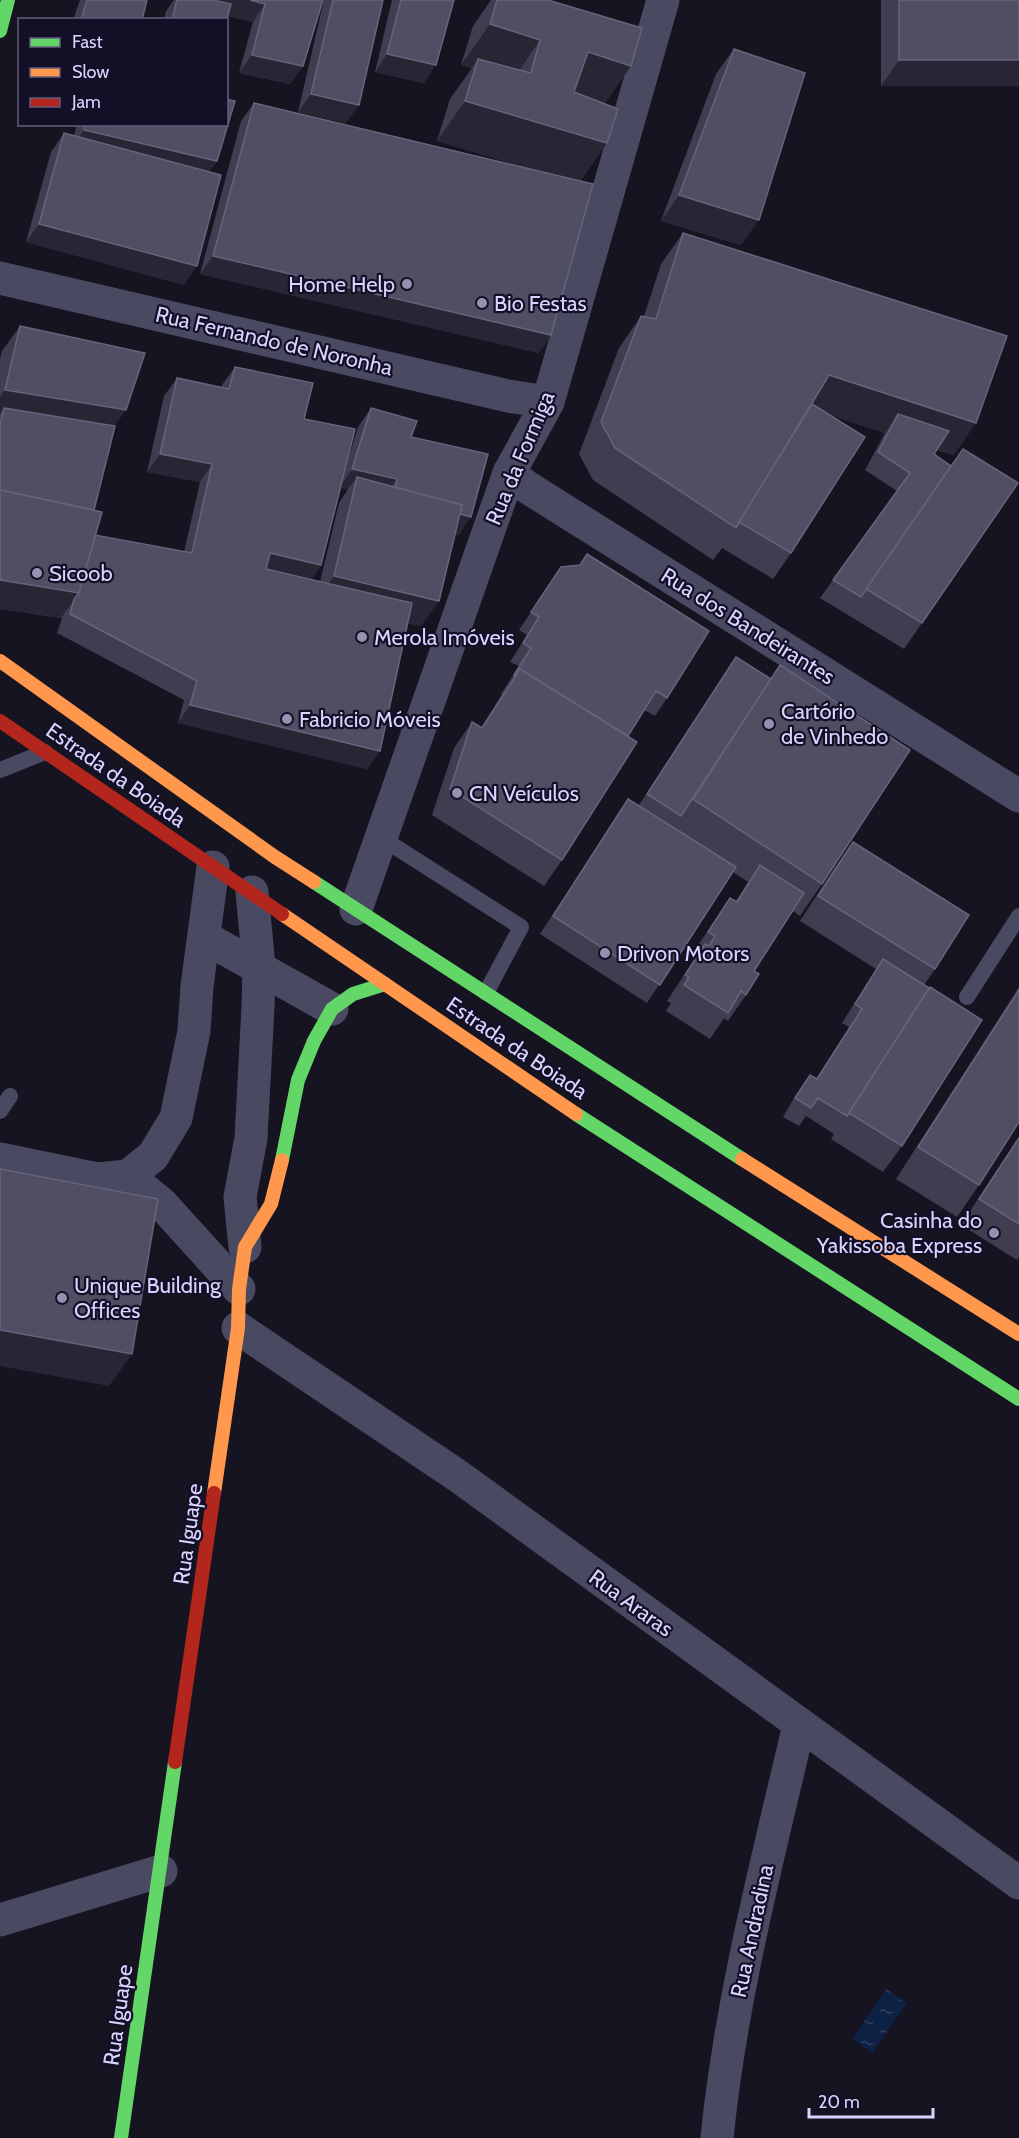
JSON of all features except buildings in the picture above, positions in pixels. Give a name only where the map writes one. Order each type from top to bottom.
[{"type":"main road","points":[[0,31],[8,0]]},
{"type":"main road","name":"Estrada da Boiada","points":[[0,661],[275,857],[837,1220],[1019,1334]]},
{"type":"main road","name":"Estrada da Boiada","points":[[0,721],[561,1104],[1019,1399]]},
{"type":"main road","name":"Rua Iguape","points":[[122,2138],[238,1328],[239,1289],[245,1247],[270,1204],[286,1144],[298,1080],[314,1041],[332,1009],[353,994],[385,984]]},
{"type":"street","name":"Rua da Formiga","points":[[356,909],[509,473],[548,402],[663,0]]},
{"type":"street","name":"Rua Fernando de Noronha","points":[[0,278],[496,393],[548,402]]},
{"type":"street","name":"Rua dos Bandeirantes","points":[[509,473],[526,487],[1019,796]]},
{"type":"street","points":[[0,1159],[97,1179],[128,1176],[153,1156],[176,1118],[194,1031],[197,986],[213,867]]},
{"type":"street","points":[[245,1247],[240,1197],[251,1138],[259,967],[252,892]]},
{"type":"street","points":[[204,937],[332,1009]]},
{"type":"street","points":[[128,1176],[162,1204],[239,1289]]},
{"type":"street","name":"Rua Araras","points":[[238,1328],[458,1476],[1019,1883]]},
{"type":"street","name":"Rua Andradina","points":[[717,2138],[723,2081],[747,1946],[799,1725]]},
{"type":"street","points":[[0,1920],[161,1871]]},
{"type":"lane","points":[[0,771],[45,752]]},
{"type":"lane","points":[[380,837],[521,927],[486,993]]},
{"type":"lane","points":[[967,998],[1019,916]]},
{"type":"lane","points":[[0,1112],[10,1096]]},
{"type":"water","points":[[886,1989],[907,2003],[872,2053],[852,2039]]},
{"type":"traffic: fast","points":[[0,31],[8,0]]},
{"type":"traffic: fast","points":[[314,882],[742,1159]]},
{"type":"traffic: fast","points":[[282,1160],[298,1080],[314,1041],[332,1009],[353,994],[385,984]]},
{"type":"traffic: fast","points":[[576,1114],[1019,1399]]},
{"type":"traffic: fast","points":[[121,2138],[175,1762]]},
{"type":"traffic: slow","points":[[0,661],[275,857],[314,882]]},
{"type":"traffic: slow","points":[[282,914],[576,1114]]},
{"type":"traffic: slow","points":[[742,1159],[1019,1334]]},
{"type":"traffic: slow","points":[[214,1493],[238,1328],[239,1289],[245,1247],[271,1204],[282,1160]]},
{"type":"traffic: jam","points":[[0,721],[282,914]]},
{"type":"traffic: jam","points":[[175,1762],[214,1493]]},
{"type":"place","name":"Home Help","points":[[407,284]]},
{"type":"place","name":"Bio Festas","points":[[482,303]]},
{"type":"place","name":"Sicoob","points":[[37,573]]},
{"type":"place","name":"Merola Imóveis","points":[[362,637]]},
{"type":"place","name":"Fabricio Móveis","points":[[287,719]]},
{"type":"place","name":"Cartório de Vinhedo","points":[[769,724]]},
{"type":"place","name":"CN Veículos","points":[[457,793]]},
{"type":"place","name":"Drivon Motors","points":[[605,953]]},
{"type":"place","name":"Casinha do Yakissoba Express","points":[[994,1233]]},
{"type":"place","name":"Unique Building Offices","points":[[62,1298]]}]
